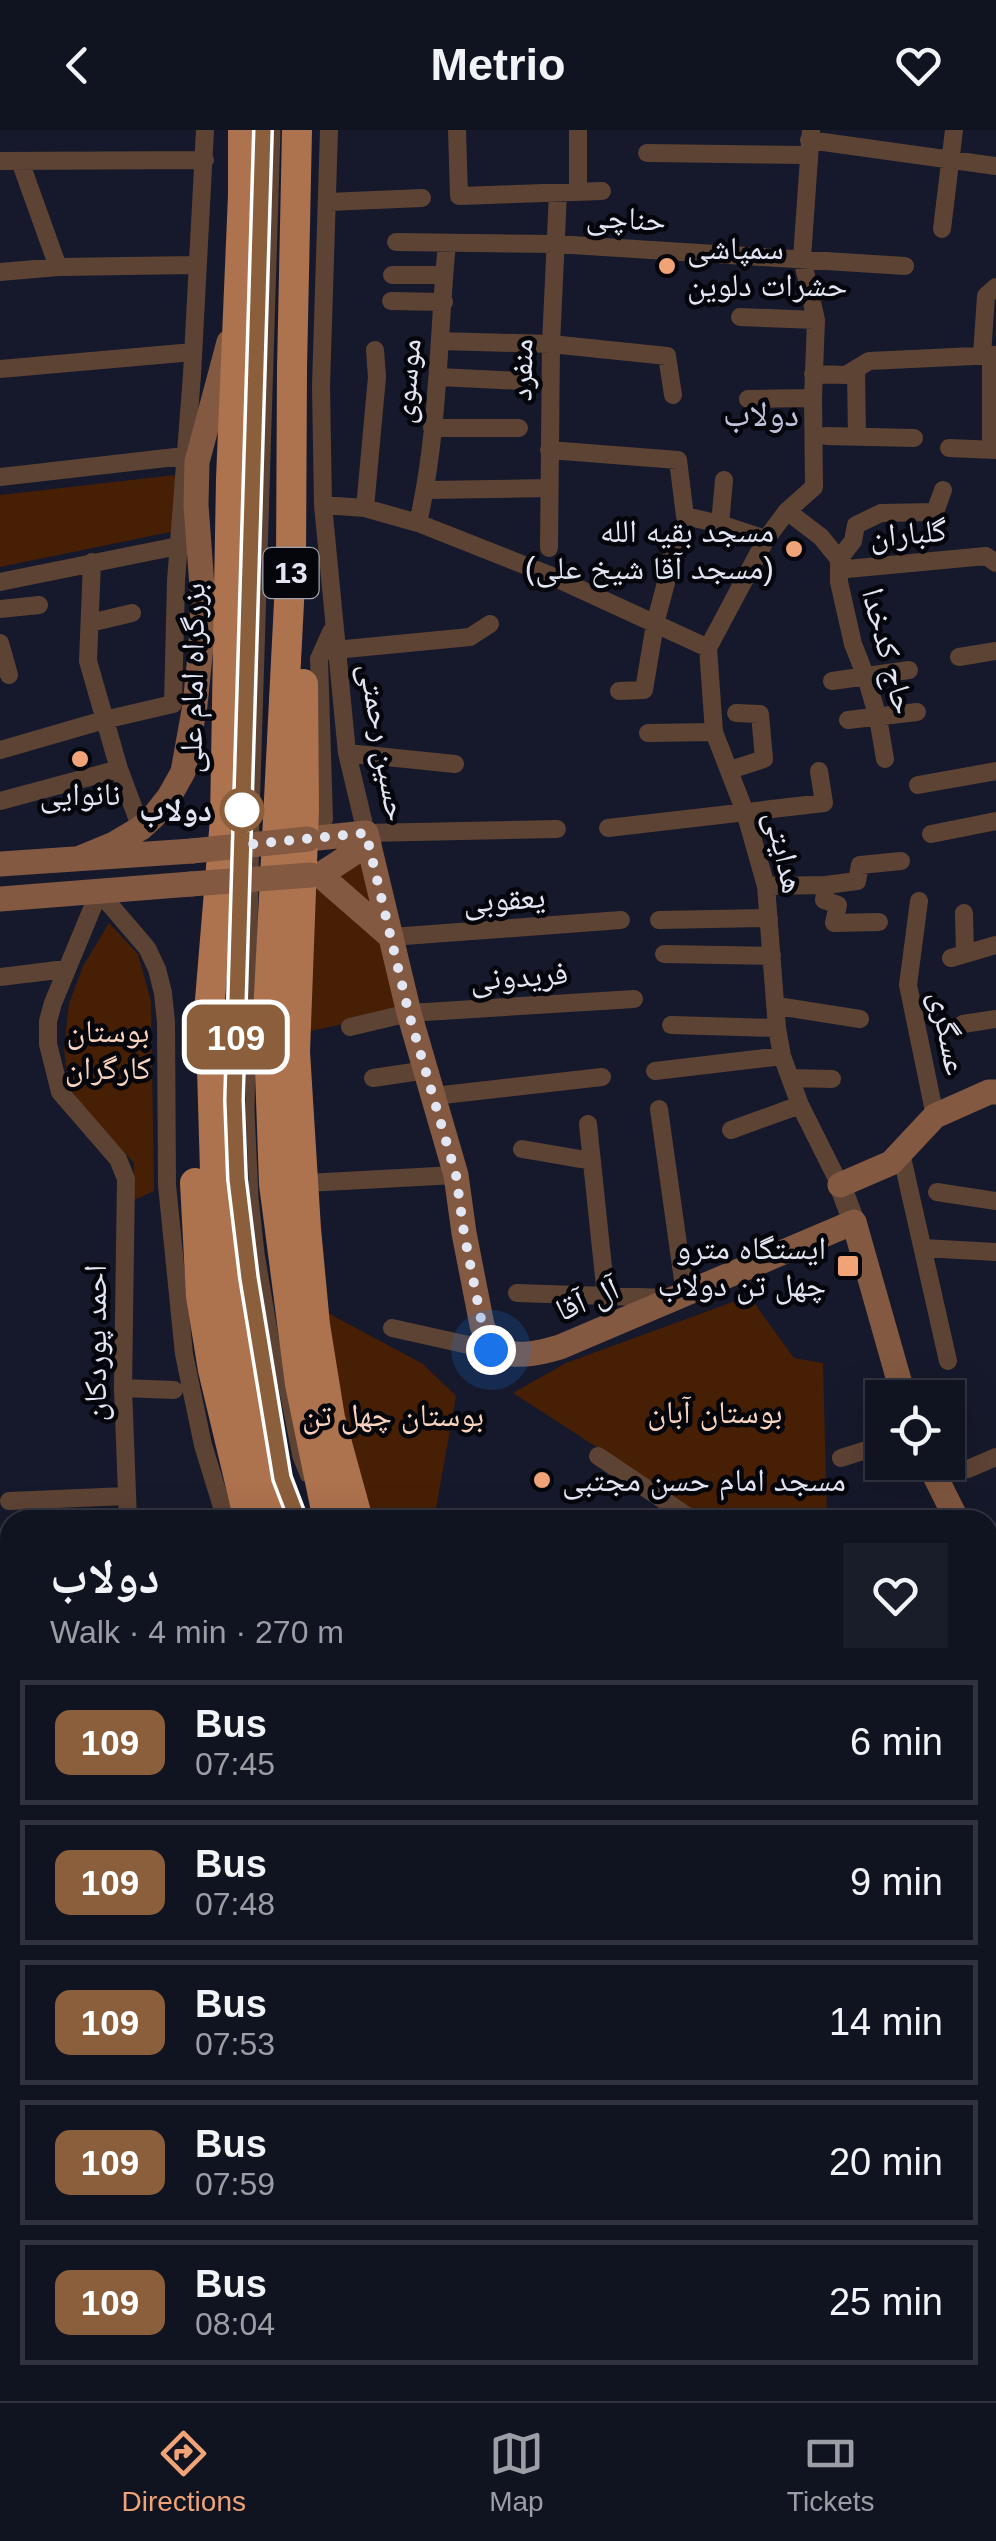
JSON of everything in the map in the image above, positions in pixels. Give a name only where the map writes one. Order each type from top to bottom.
[{"type":"highway","name":"بزرگراه امام علی","points":[[243,130],[225,820],[210,1000],[216,1206],[223,1264],[236,1347],[274,1510]]},
{"type":"highway","name":"13","points":[[297,130],[291,563],[268,1015],[274,1184],[300,1384],[325,1510]]},
{"type":"highway","points":[[291,563],[303,618],[304,810],[295,1052],[306,1228],[315,1325],[330,1418],[355,1510]]},
{"type":"highway","points":[[210,1000],[195,1172],[201,1296],[213,1370],[247,1510]]},
{"type":"main road","points":[[80,858],[140,828],[169,797],[184,772],[202,631],[197,462],[239,303]]},
{"type":"main road","points":[[0,864],[310,838],[368,838]]},
{"type":"main road","points":[[0,899],[316,875],[368,838]]},
{"type":"main road","name":"حسین رحمتی","points":[[368,838],[409,1014],[456,1175],[482,1324],[491,1350]]},
{"type":"main road","points":[[316,875],[391,937]]},
{"type":"main road","points":[[840,1185],[891,1163],[935,1116],[996,1092]]},
{"type":"main road","points":[[854,1222],[899,1380]]},
{"type":"main road","name":"آل آقا","points":[[491,1350],[532,1356],[560,1347],[854,1222]]},
{"type":"main road","points":[[937,1480],[952,1510]]},
{"type":"street","points":[[0,750],[172,704],[178,546],[205,130]]},
{"type":"street","name":"حسین رحمتی","points":[[329,130],[321,386],[323,505],[347,754],[368,838]]},
{"type":"street","points":[[456,130],[459,196],[602,192]]},
{"type":"street","points":[[578,130],[578,192]]},
{"type":"street","points":[[942,229],[954,130]]},
{"type":"street","points":[[323,505],[365,508],[418,523],[498,553],[708,648],[766,539],[788,511],[814,488],[812,398],[816,320],[802,258],[810,142]]},
{"type":"street","points":[[648,154],[810,142],[996,166]]},
{"type":"street","points":[[0,161],[205,160]]},
{"type":"street","points":[[20,161],[58,267]]},
{"type":"street","name":"منفرد","points":[[550,548],[551,344],[558,193]]},
{"type":"street","points":[[328,202],[422,198]]},
{"type":"street","name":"حناچی","points":[[396,242],[556,244],[905,266]]},
{"type":"street","name":"موسوی","points":[[418,523],[426,490],[438,377],[447,243]]},
{"type":"street","points":[[0,272],[196,265]]},
{"type":"street","points":[[392,275],[444,275]]},
{"type":"street","points":[[949,448],[994,450],[991,307],[986,296],[996,287]]},
{"type":"street","points":[[391,301],[444,302]]},
{"type":"street","points":[[740,317],[816,320]]},
{"type":"street","points":[[440,341],[551,344],[667,356],[673,395]]},
{"type":"street","name":"موسوی","points":[[365,508],[377,377],[375,350]]},
{"type":"street","points":[[0,370],[193,352]]},
{"type":"street","points":[[813,374],[846,375],[869,361],[990,355]]},
{"type":"street","points":[[856,369],[856,437]]},
{"type":"street","points":[[438,377],[522,381]]},
{"type":"street","points":[[748,399],[812,398]]},
{"type":"street","points":[[432,428],[519,428]]},
{"type":"street","points":[[826,436],[914,438]]},
{"type":"street","points":[[550,450],[678,460],[685,516],[766,539]]},
{"type":"street","points":[[0,476],[184,456]]},
{"type":"street","points":[[720,524],[724,480]]},
{"type":"street","points":[[426,490],[549,488]]},
{"type":"street","points":[[839,559],[853,541],[856,525],[880,513],[935,512],[943,490]]},
{"type":"street","name":"گلباران","points":[[788,511],[821,536],[847,569],[986,556],[996,562]]},
{"type":"street","points":[[618,691],[644,690],[673,542]]},
{"type":"street","points":[[0,582],[178,546]]},
{"type":"street","name":"حاج کدخدا","points":[[839,559],[839,582],[853,644],[878,718],[885,759]]},
{"type":"street","points":[[92,562],[88,661],[140,828]]},
{"type":"street","points":[[0,609],[38,605]]},
{"type":"street","points":[[90,623],[132,614]]},
{"type":"street","points":[[336,650],[470,638],[490,624]]},
{"type":"street","points":[[310,838],[324,819],[319,659],[334,627]]},
{"type":"street","name":"هدایتی","points":[[708,648],[714,732],[746,812],[766,886],[782,1056],[800,1106],[840,1185]]},
{"type":"street","points":[[1,650],[9,676]]},
{"type":"street","points":[[959,657],[996,651]]},
{"type":"street","points":[[832,681],[910,670]]},
{"type":"street","points":[[848,720],[917,712]]},
{"type":"street","points":[[730,770],[764,759],[760,714],[736,713]]},
{"type":"street","points":[[648,733],[714,732]]},
{"type":"street","points":[[347,754],[455,764]]},
{"type":"street","points":[[0,801],[119,769]]},
{"type":"street","points":[[608,828],[824,804],[819,771]]},
{"type":"street","points":[[918,785],[996,771]]},
{"type":"street","points":[[931,834],[996,821]]},
{"type":"street","points":[[368,838],[556,829]]},
{"type":"street","points":[[766,886],[857,881],[860,865],[902,861]]},
{"type":"street","points":[[826,885],[824,900],[838,905],[834,923],[879,922]]},
{"type":"street","points":[[0,977],[66,969],[99,892],[147,948],[157,970],[166,1022],[166,1184],[184,1354],[203,1445],[223,1510]]},
{"type":"street","name":"عسگری","points":[[919,901],[908,985],[935,1116]]},
{"type":"street","points":[[964,913],[958,955],[996,945]]},
{"type":"street","points":[[659,920],[769,918]]},
{"type":"street","name":"یعقوبی","points":[[391,937],[622,920]]},
{"type":"street","points":[[664,954],[772,956]]},
{"type":"street","name":"احمد پوردکان","points":[[66,969],[48,1021],[48,1044],[60,1092],[123,1167],[126,1179],[128,1510]]},
{"type":"street","name":"فریدونی","points":[[350,1027],[409,1014],[634,998]]},
{"type":"street","points":[[777,1006],[860,1019]]},
{"type":"street","points":[[963,1024],[996,1019]]},
{"type":"street","points":[[671,1026],[777,1028]]},
{"type":"street","points":[[655,1070],[782,1056]]},
{"type":"street","points":[[373,1078],[427,1070]]},
{"type":"street","points":[[434,1096],[602,1076]]},
{"type":"street","points":[[790,1078],[832,1079]]},
{"type":"street","points":[[731,1130],[800,1106]]},
{"type":"street","points":[[517,1293],[679,1296],[659,1109]]},
{"type":"street","points":[[588,1124],[606,1296]]},
{"type":"street","points":[[522,1149],[592,1161]]},
{"type":"street","points":[[901,1153],[948,1360]]},
{"type":"street","points":[[306,1183],[456,1175]]},
{"type":"street","points":[[840,1185],[854,1222]]},
{"type":"street","points":[[937,1192],[996,1201]]},
{"type":"street","points":[[923,1248],[996,1252]]},
{"type":"street","name":"آل آقا","points":[[392,1328],[491,1350]]},
{"type":"street","points":[[124,1388],[174,1390]]},
{"type":"street","points":[[842,1458],[865,1451]]},
{"type":"street","points":[[598,1456],[675,1510]]},
{"type":"street","points":[[968,1469],[996,1457]]},
{"type":"street","points":[[10,1501],[127,1496]]},
{"type":"lane","points":[[262,130],[234,1100],[237,1179],[249,1278],[282,1478],[294,1510]]},
{"type":"lane","points":[[276,130],[250,1110],[260,1253],[279,1368],[297,1456],[322,1510]]},
{"type":"green space","points":[[184,474],[180,530],[0,567],[0,495]]},
{"type":"green space","points":[[362,855],[379,916],[328,878]]},
{"type":"green space","points":[[309,886],[317,888],[382,939],[404,1011],[306,1032]]},
{"type":"green space","name":"بوستان کارگران","points":[[109,923],[138,954],[151,1001],[154,1191],[134,1200],[134,1163],[69,1092],[64,1048],[69,1004],[83,966]]},
{"type":"green space","name":"بوستان آبان","points":[[749,1296],[794,1358],[823,1363],[827,1510],[694,1510],[513,1393],[566,1363]]},
{"type":"green space","name":"بوستان چهل تن","points":[[330,1314],[423,1364],[456,1396],[436,1510],[365,1510],[314,1326]]},
{"type":"bus line","name":"109","points":[[263,130],[234,1100],[237,1179],[249,1278],[282,1478],[294,1510]]},
{"type":"place","name":"سمپاشی حشرات دلوین","points":[[667,266]]},
{"type":"place","name":"مسجد بقیه الله (مسجد آقا شیخ علی)","points":[[794,549]]},
{"type":"place","name":"نانوایی","points":[[80,759]]},
{"type":"place","name":"دولاب","points":[[242,810]]},
{"type":"place","name":"ایستگاه مترو چهل تن دولاب","points":[[848,1266]]},
{"type":"place","name":"مسجد امام حسن مجتبی","points":[[542,1480]]},
{"type":"district","name":"دولاب","points":[[761,414]]},
{"type":"route","points":[[242,810],[253,844],[366,833],[409,1014],[456,1175],[482,1324],[491,1350]]}]
